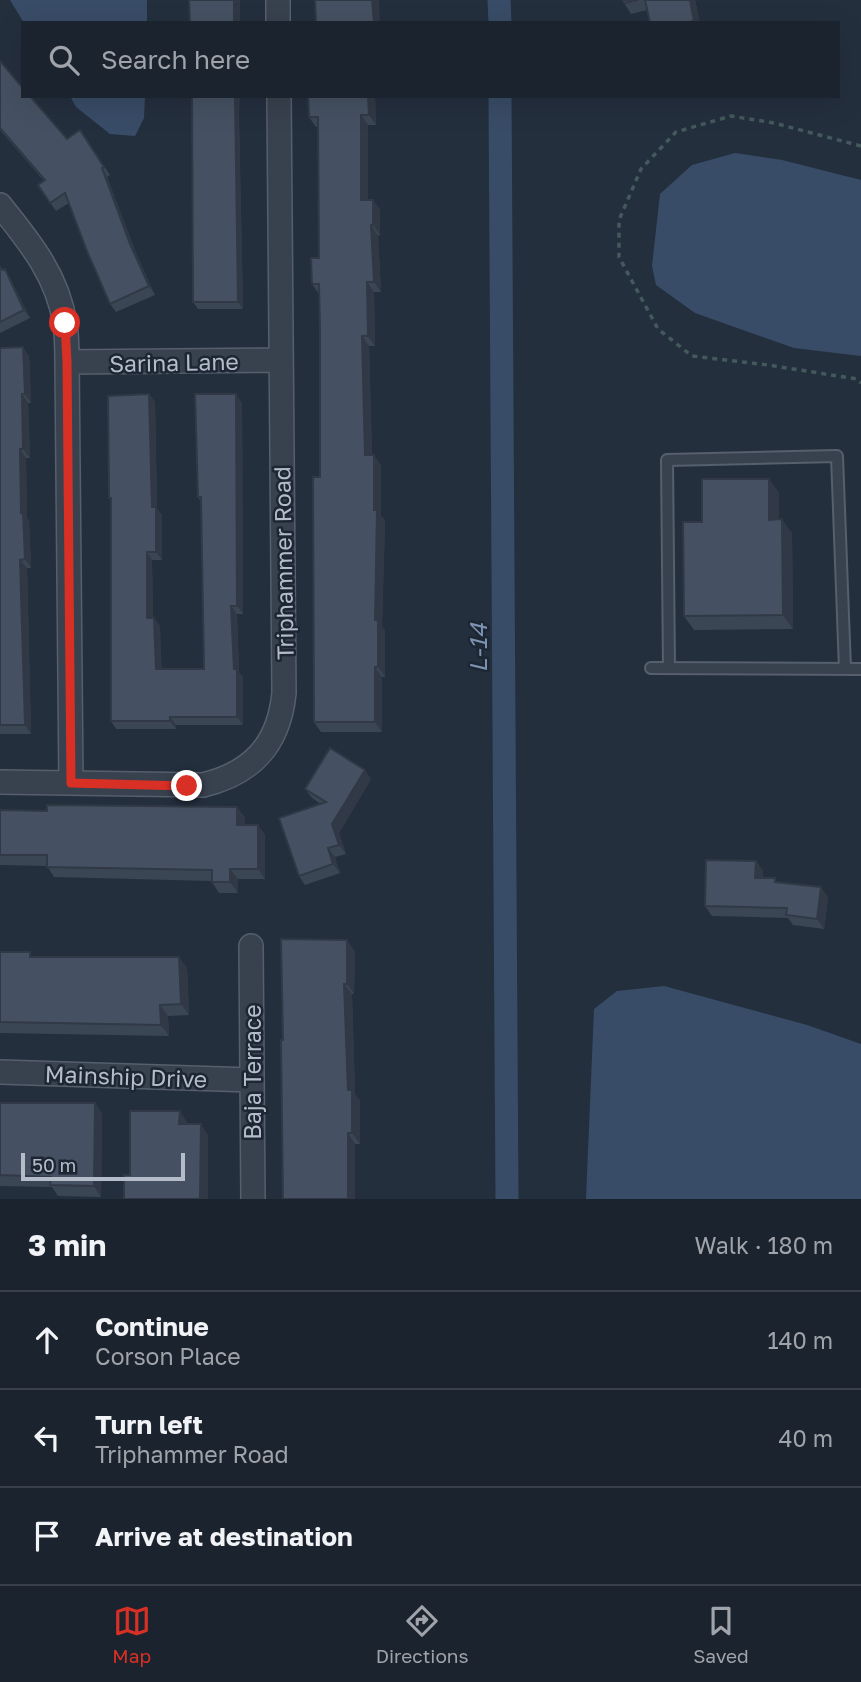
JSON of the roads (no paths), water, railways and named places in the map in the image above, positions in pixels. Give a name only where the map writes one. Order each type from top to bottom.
[{"type":"street","points":[[278,0],[278,21]]},
{"type":"street","name":"Triphammer Road","points":[[0,782],[187,786],[220,781],[235,774],[261,754],[278,726],[284,694],[279,98]]},
{"type":"street","points":[[0,205],[46,266],[58,294],[65,323],[71,783]]},
{"type":"street","name":"Sarina Lane","points":[[67,362],[281,360]]},
{"type":"street","name":"Baja Terrace","points":[[251,946],[253,1199]]},
{"type":"street","name":"Mainship Drive","points":[[0,1072],[252,1080]]},
{"type":"lane","points":[[670,668],[667,460],[837,457],[845,669]]},
{"type":"lane","points":[[651,668],[861,669]]},
{"type":"water","points":[[10,0],[147,0],[147,21],[23,21]]},
{"type":"water","points":[[71,98],[145,98],[144,118],[135,136],[110,134],[76,107]]},
{"type":"water","points":[[735,153],[782,160],[861,180],[861,356],[794,348],[695,313],[656,285],[652,266],[660,194],[692,165]]},
{"type":"water","points":[[664,986],[807,1025],[861,1044],[861,1199],[586,1199],[594,1009],[617,991]]},
{"type":"waterway","name":"L-14","points":[[499,0],[500,21]]},
{"type":"waterway","name":"L-14","points":[[500,98],[507,1199]]}]
